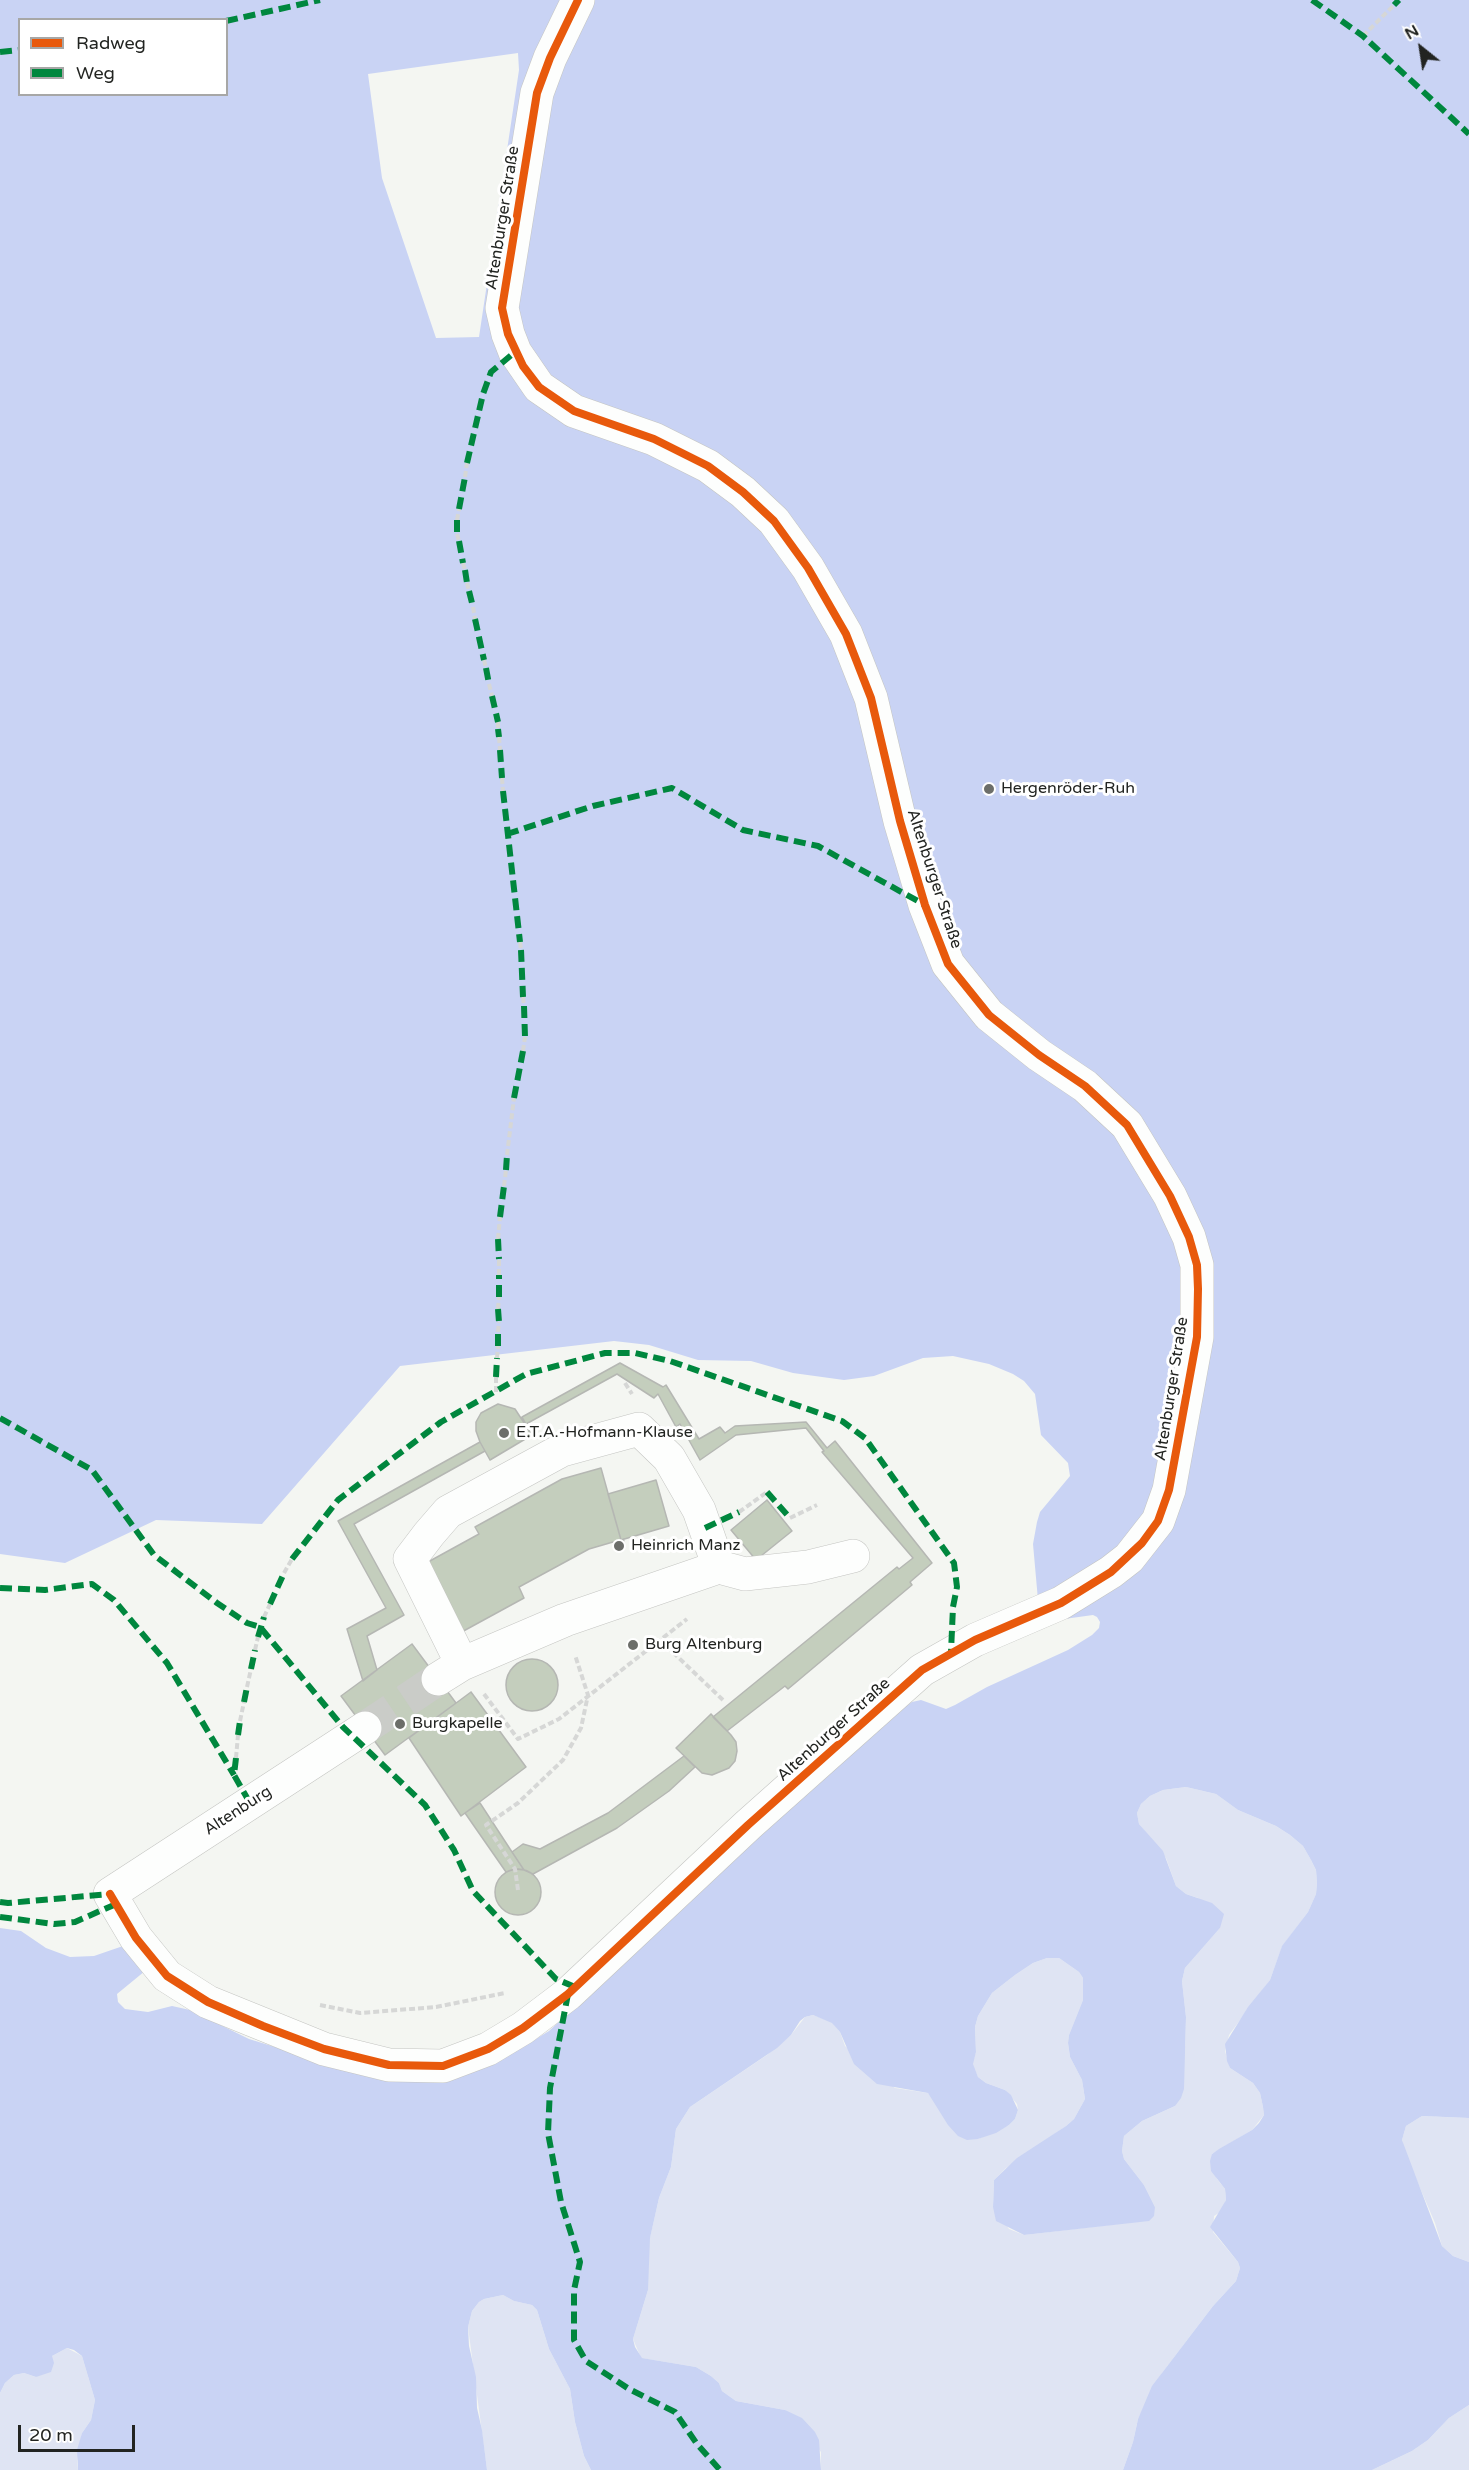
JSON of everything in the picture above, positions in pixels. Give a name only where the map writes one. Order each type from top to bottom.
[{"type":"street","name":"Altenburger Straße","points":[[110,1894],[136,1938],[167,1976],[208,2002],[263,2026],[324,2049],[389,2065],[443,2066],[488,2049],[523,2028],[568,1995],[748,1825],[922,1670],[975,1640],[1061,1603],[1111,1572],[1142,1543],[1158,1521],[1169,1490],[1197,1337],[1198,1289],[1197,1265],[1189,1237],[1170,1196],[1127,1125],[1085,1086],[1039,1055],[989,1015],[948,964],[925,905],[900,821],[871,698],[846,634],[808,568],[774,521],[743,492],[708,466],[654,439],[574,411],[539,387],[523,366],[508,334],[502,308],[537,93],[550,58],[578,0]]},
{"type":"street","points":[[719,1567],[699,1510],[669,1458],[639,1429],[562,1450],[448,1512],[410,1559],[450,1672],[564,1620],[719,1567],[745,1574],[808,1567],[853,1556]]},
{"type":"street","name":"Altenburg","points":[[110,1894],[365,1728]]},
{"type":"path","points":[[1363,36],[1395,5]]},
{"type":"path","points":[[465,477],[467,463]]},
{"type":"path","points":[[457,520],[459,509]]},
{"type":"path","points":[[457,534],[459,541]]},
{"type":"path","points":[[463,563],[465,570]]},
{"type":"path","points":[[467,583],[470,591]]},
{"type":"path","points":[[473,607],[475,618]]},
{"type":"path","points":[[484,660],[486,668]]},
{"type":"path","points":[[489,684],[492,696]]},
{"type":"path","points":[[498,722],[498,729]]},
{"type":"path","points":[[499,737],[500,750]]},
{"type":"path","points":[[502,778],[503,791]]},
{"type":"path","points":[[520,942],[521,950]]},
{"type":"path","points":[[523,997],[524,1006]]},
{"type":"path","points":[[523,1051],[525,1037]]},
{"type":"path","points":[[507,1155],[514,1098]]},
{"type":"path","points":[[504,1186],[506,1170]]},
{"type":"path","points":[[498,1239],[500,1217]]},
{"type":"path","points":[[499,1259],[499,1275]]},
{"type":"path","points":[[498,1309],[499,1297]]},
{"type":"path","points":[[498,1332],[499,1322]]},
{"type":"path","points":[[497,1359],[498,1346]]},
{"type":"path","points":[[496,1377],[496,1392]]},
{"type":"path","points":[[739,1512],[766,1492]]},
{"type":"path","points":[[790,1518],[817,1505]]},
{"type":"path","points":[[284,1573],[292,1559]]},
{"type":"path","points":[[264,1617],[270,1604]]},
{"type":"path","points":[[450,1672],[518,1739],[559,1719],[694,1614]]},
{"type":"path","points":[[518,1890],[515,1869],[486,1825],[518,1803],[563,1760],[581,1728],[588,1695],[564,1620]]},
{"type":"path","points":[[255,1650],[258,1637]]},
{"type":"path","points":[[660,1640],[724,1701]]},
{"type":"path","points":[[247,1687],[251,1669]]},
{"type":"path","points":[[240,1721],[244,1702]]},
{"type":"path","points":[[236,1758],[238,1735]]},
{"type":"path","points":[[318,2004],[360,2013],[436,2007],[499,1995]]},
{"type":"shaded area","points":[[0,0],[1469,0],[1469,2118],[1422,2116],[1406,2126],[1402,2140],[1442,2246],[1453,2256],[1469,2262],[1469,2405],[1449,2418],[1428,2440],[1412,2451],[1372,2470],[1123,2470],[1138,2419],[1152,2386],[1213,2306],[1236,2281],[1240,2268],[1238,2262],[1210,2227],[1226,2200],[1225,2189],[1211,2171],[1210,2161],[1212,2154],[1252,2130],[1264,2115],[1260,2093],[1253,2083],[1230,2068],[1225,2044],[1248,2007],[1270,1980],[1282,1946],[1308,1912],[1316,1894],[1316,1870],[1303,1846],[1290,1835],[1276,1826],[1238,1810],[1216,1794],[1186,1787],[1163,1790],[1150,1796],[1141,1804],[1137,1813],[1139,1824],[1163,1851],[1176,1886],[1186,1894],[1212,1903],[1224,1914],[1220,1928],[1185,1968],[1182,1981],[1186,2017],[1184,2089],[1181,2098],[1175,2106],[1142,2121],[1124,2136],[1122,2151],[1124,2159],[1144,2185],[1155,2207],[1154,2216],[1149,2221],[1024,2235],[996,2221],[993,2207],[994,2180],[1017,2158],[1074,2119],[1085,2099],[1082,2080],[1070,2057],[1068,2043],[1083,2000],[1083,1978],[1079,1972],[1059,1958],[1047,1958],[1033,1963],[1015,1975],[992,1993],[978,2016],[975,2027],[976,2052],[973,2064],[978,2077],[986,2083],[1005,2090],[1011,2095],[1018,2110],[1015,2119],[996,2133],[967,2140],[958,2136],[948,2125],[928,2093],[877,2084],[854,2064],[840,2032],[832,2023],[813,2015],[800,2021],[791,2035],[777,2048],[690,2107],[676,2129],[671,2167],[659,2198],[650,2238],[648,2290],[633,2339],[635,2347],[642,2358],[696,2367],[711,2376],[719,2383],[722,2391],[736,2401],[785,2410],[802,2418],[819,2440],[821,2470],[591,2470],[584,2456],[575,2422],[570,2389],[549,2349],[537,2310],[532,2305],[514,2301],[503,2295],[479,2302],[472,2311],[468,2327],[487,2470],[78,2470],[77,2450],[82,2433],[91,2420],[95,2400],[82,2356],[67,2348],[52,2356],[54,2363],[51,2372],[36,2377],[24,2373],[14,2375],[5,2383],[0,2393],[0,1928],[21,1931],[46,1948],[70,1957],[94,1956],[123,1946],[145,1971],[117,1994],[118,2002],[125,2009],[148,2012],[172,2006],[190,2010],[249,2039],[275,2047],[342,2061],[531,2042],[549,2031],[885,1720],[912,1702],[921,1700],[946,1709],[955,1705],[987,1687],[1068,1650],[1092,1635],[1099,1628],[1100,1622],[1093,1615],[1057,1620],[1038,1600],[1033,1544],[1037,1522],[1040,1512],[1070,1476],[1068,1463],[1041,1435],[1035,1394],[1024,1381],[1013,1374],[989,1364],[953,1356],[923,1358],[874,1376],[844,1380],[793,1373],[751,1361],[698,1360],[649,1345],[614,1341],[400,1366],[262,1524],[156,1520],[65,1563],[0,1554]],"holes":[[[518,53],[519,70],[479,337],[436,338],[382,178],[368,74]]]},
{"type":"shaded area","points":[[1186,1787],[1216,1794],[1238,1810],[1276,1826],[1290,1835],[1303,1846],[1316,1870],[1316,1894],[1308,1912],[1282,1947],[1270,1980],[1229,2035],[1225,2051],[1230,2068],[1253,2083],[1260,2093],[1264,2115],[1252,2130],[1212,2154],[1217,2179],[1225,2189],[1226,2200],[1222,2211],[1214,2216],[1213,2232],[1238,2262],[1240,2268],[1236,2281],[1213,2306],[1162,2373],[1138,2419],[1123,2470],[821,2470],[821,2452],[785,2410],[736,2401],[722,2391],[719,2383],[711,2376],[696,2367],[641,2358],[633,2339],[648,2290],[648,2246],[659,2198],[671,2167],[676,2129],[690,2107],[767,2055],[791,2035],[805,2017],[813,2015],[832,2022],[840,2032],[845,2046],[895,2088],[928,2093],[978,2139],[1009,2125],[1015,2119],[1018,2110],[1017,2104],[1005,2090],[986,2083],[978,2077],[972,2064],[976,2052],[975,2027],[978,2016],[992,1993],[1015,1975],[1033,1963],[1047,1958],[1059,1958],[1079,1972],[1083,1978],[1083,2000],[1068,2043],[1070,2057],[1082,2080],[1085,2099],[1074,2119],[1006,2168],[994,2180],[993,2207],[1009,2229],[1024,2235],[1125,2223],[1155,2207],[1144,2185],[1124,2159],[1122,2151],[1124,2136],[1142,2121],[1175,2106],[1185,2051],[1186,2017],[1182,1981],[1185,1968],[1220,1928],[1198,1898],[1186,1894],[1176,1886],[1166,1858],[1139,1824],[1137,1813],[1141,1804],[1150,1796],[1163,1790]]},
{"type":"shaded area","points":[[1422,2116],[1469,2118],[1469,2262],[1453,2256],[1442,2246],[1435,2223],[1405,2153],[1402,2140],[1406,2126]]},
{"type":"shaded area","points":[[503,2295],[514,2301],[532,2305],[537,2310],[549,2349],[570,2389],[575,2422],[584,2456],[591,2470],[487,2470],[468,2327],[472,2311],[479,2302]]},
{"type":"shaded area","points":[[67,2348],[82,2356],[95,2400],[91,2420],[82,2433],[77,2461],[78,2470],[0,2470],[0,2393],[5,2383],[14,2375],[24,2373],[36,2377],[52,2356]]},
{"type":"shaded area","points":[[1469,2405],[1469,2470],[1372,2470],[1412,2451],[1428,2440],[1449,2418]]},
{"type":"building","points":[[620,1363],[663,1387],[666,1385],[699,1439],[720,1427],[725,1433],[735,1426],[806,1422],[827,1448],[835,1441],[932,1563],[910,1582],[912,1585],[788,1689],[785,1686],[727,1731],[713,1717],[897,1567],[899,1569],[913,1558],[822,1452],[824,1451],[806,1428],[736,1435],[700,1460],[680,1424],[676,1427],[658,1394],[654,1398],[617,1374],[526,1424],[522,1417]]},
{"type":"building","name":"E.T.A.-Hofmann-Klause","points":[[498,1404],[515,1409],[532,1435],[490,1460],[480,1442],[476,1422],[481,1413]]},
{"type":"building","points":[[480,1442],[485,1451],[354,1524],[404,1615],[367,1636],[377,1670],[363,1681],[347,1629],[386,1608],[338,1521]]},
{"type":"building","points":[[601,1468],[621,1540],[624,1539],[623,1544],[618,1546],[613,1542],[589,1549],[519,1587],[524,1598],[458,1634],[428,1562],[479,1534],[475,1527],[562,1479]]},
{"type":"building","points":[[656,1480],[669,1526],[621,1540],[608,1494]]},
{"type":"building","points":[[767,1500],[792,1531],[756,1560],[731,1530]]},
{"type":"building","points":[[412,1644],[456,1703],[385,1755],[341,1696]]},
{"type":"building","points":[[532,1659],[542,1661],[550,1667],[556,1675],[558,1685],[556,1695],[550,1703],[542,1709],[532,1711],[522,1709],[514,1703],[508,1695],[506,1685],[508,1675],[514,1667],[522,1661]]},
{"type":"building","points":[[471,1692],[526,1767],[461,1816],[409,1738]]},
{"type":"building","points":[[711,1714],[736,1742],[737,1751],[735,1761],[729,1768],[712,1775],[702,1773],[676,1748]]},
{"type":"building","points":[[684,1756],[695,1767],[669,1791],[617,1828],[533,1874],[524,1870],[512,1852],[523,1844],[540,1849],[608,1813]]},
{"type":"building","points":[[480,1803],[524,1870],[515,1869],[506,1872],[465,1813]]},
{"type":"building","points":[[518,1869],[534,1876],[541,1892],[534,1908],[518,1915],[502,1908],[495,1892],[502,1876]]},
{"type":"tunnel","points":[[365,1728],[438,1679]]},
{"type":"marked path","points":[[228,21],[320,0]]},
{"type":"marked path","points":[[1312,0],[1363,36],[1469,134]]},
{"type":"marked path","points":[[1394,5],[1399,0]]},
{"type":"marked path","points":[[0,52],[18,50]]},
{"type":"marked path","points":[[467,463],[483,394],[491,372],[515,352]]},
{"type":"marked path","points":[[459,509],[465,477]]},
{"type":"marked path","points":[[457,520],[457,534]]},
{"type":"marked path","points":[[459,541],[463,563]]},
{"type":"marked path","points":[[465,570],[467,583]]},
{"type":"marked path","points":[[469,591],[473,607]]},
{"type":"marked path","points":[[475,619],[484,660]]},
{"type":"marked path","points":[[486,668],[489,684]]},
{"type":"marked path","points":[[492,696],[498,722]]},
{"type":"marked path","points":[[498,729],[499,737]]},
{"type":"marked path","points":[[500,750],[502,778]]},
{"type":"marked path","points":[[507,834],[593,806],[672,788],[743,830],[818,846],[925,905]]},
{"type":"marked path","points":[[503,791],[520,942]]},
{"type":"marked path","points":[[521,950],[523,997]]},
{"type":"marked path","points":[[524,1006],[525,1037]]},
{"type":"marked path","points":[[514,1098],[523,1051]]},
{"type":"marked path","points":[[506,1170],[507,1155]]},
{"type":"marked path","points":[[500,1217],[504,1186]]},
{"type":"marked path","points":[[498,1239],[499,1259]]},
{"type":"marked path","points":[[499,1275],[499,1297]]},
{"type":"marked path","points":[[498,1309],[499,1322]]},
{"type":"marked path","points":[[498,1332],[498,1346]]},
{"type":"marked path","points":[[292,1559],[338,1500],[441,1422],[526,1374],[605,1353],[635,1353],[670,1361],[842,1421],[865,1438],[954,1563],[957,1587],[953,1607],[951,1652]]},
{"type":"marked path","points":[[496,1377],[497,1358]]},
{"type":"marked path","points":[[0,1418],[92,1470],[154,1555],[217,1603],[247,1623],[260,1627],[343,1727],[425,1805],[454,1850],[473,1891],[556,1979],[575,1987]]},
{"type":"marked path","points":[[767,1492],[790,1518]]},
{"type":"marked path","points":[[705,1528],[739,1512]]},
{"type":"marked path","points":[[270,1604],[284,1573]]},
{"type":"marked path","points":[[0,1588],[45,1590],[92,1584],[114,1600],[167,1663],[234,1775]]},
{"type":"marked path","points":[[258,1637],[264,1617]]},
{"type":"marked path","points":[[251,1669],[255,1650]]},
{"type":"marked path","points":[[244,1702],[247,1687]]},
{"type":"marked path","points":[[238,1735],[240,1721]]},
{"type":"marked path","points":[[236,1758],[234,1775],[250,1803]]},
{"type":"marked path","points":[[0,1902],[110,1894]]},
{"type":"marked path","points":[[0,1917],[54,1924],[75,1922],[116,1904]]},
{"type":"marked path","points":[[568,1994],[550,2088],[548,2133],[561,2202],[580,2262],[574,2290],[574,2340],[586,2361],[629,2389],[675,2412],[697,2444],[720,2470]]},
{"type":"cycle path","points":[[110,1894],[136,1938],[167,1976],[208,2002],[263,2026],[324,2049],[389,2065],[443,2066],[488,2049],[523,2028],[568,1994],[748,1825],[922,1670],[975,1640],[1061,1603],[1111,1572],[1142,1543],[1158,1521],[1169,1490],[1197,1337],[1198,1289],[1197,1265],[1189,1237],[1170,1196],[1127,1125],[1085,1086],[1039,1055],[989,1015],[948,964],[925,905],[900,821],[871,698],[846,634],[808,568],[774,521],[743,492],[708,466],[654,439],[574,411],[539,387],[523,366],[508,334],[502,308],[537,93],[550,58],[578,0]]},
{"type":"place","name":"Hergenröder-Ruh","points":[[989,789]]},
{"type":"place","name":"E.T.A.-Hofmann-Klause","points":[[504,1433]]},
{"type":"place","name":"Heinrich Manz","points":[[619,1546]]},
{"type":"place","name":"Burg Altenburg","points":[[633,1645]]},
{"type":"place","name":"Burgkapelle","points":[[400,1724]]}]
